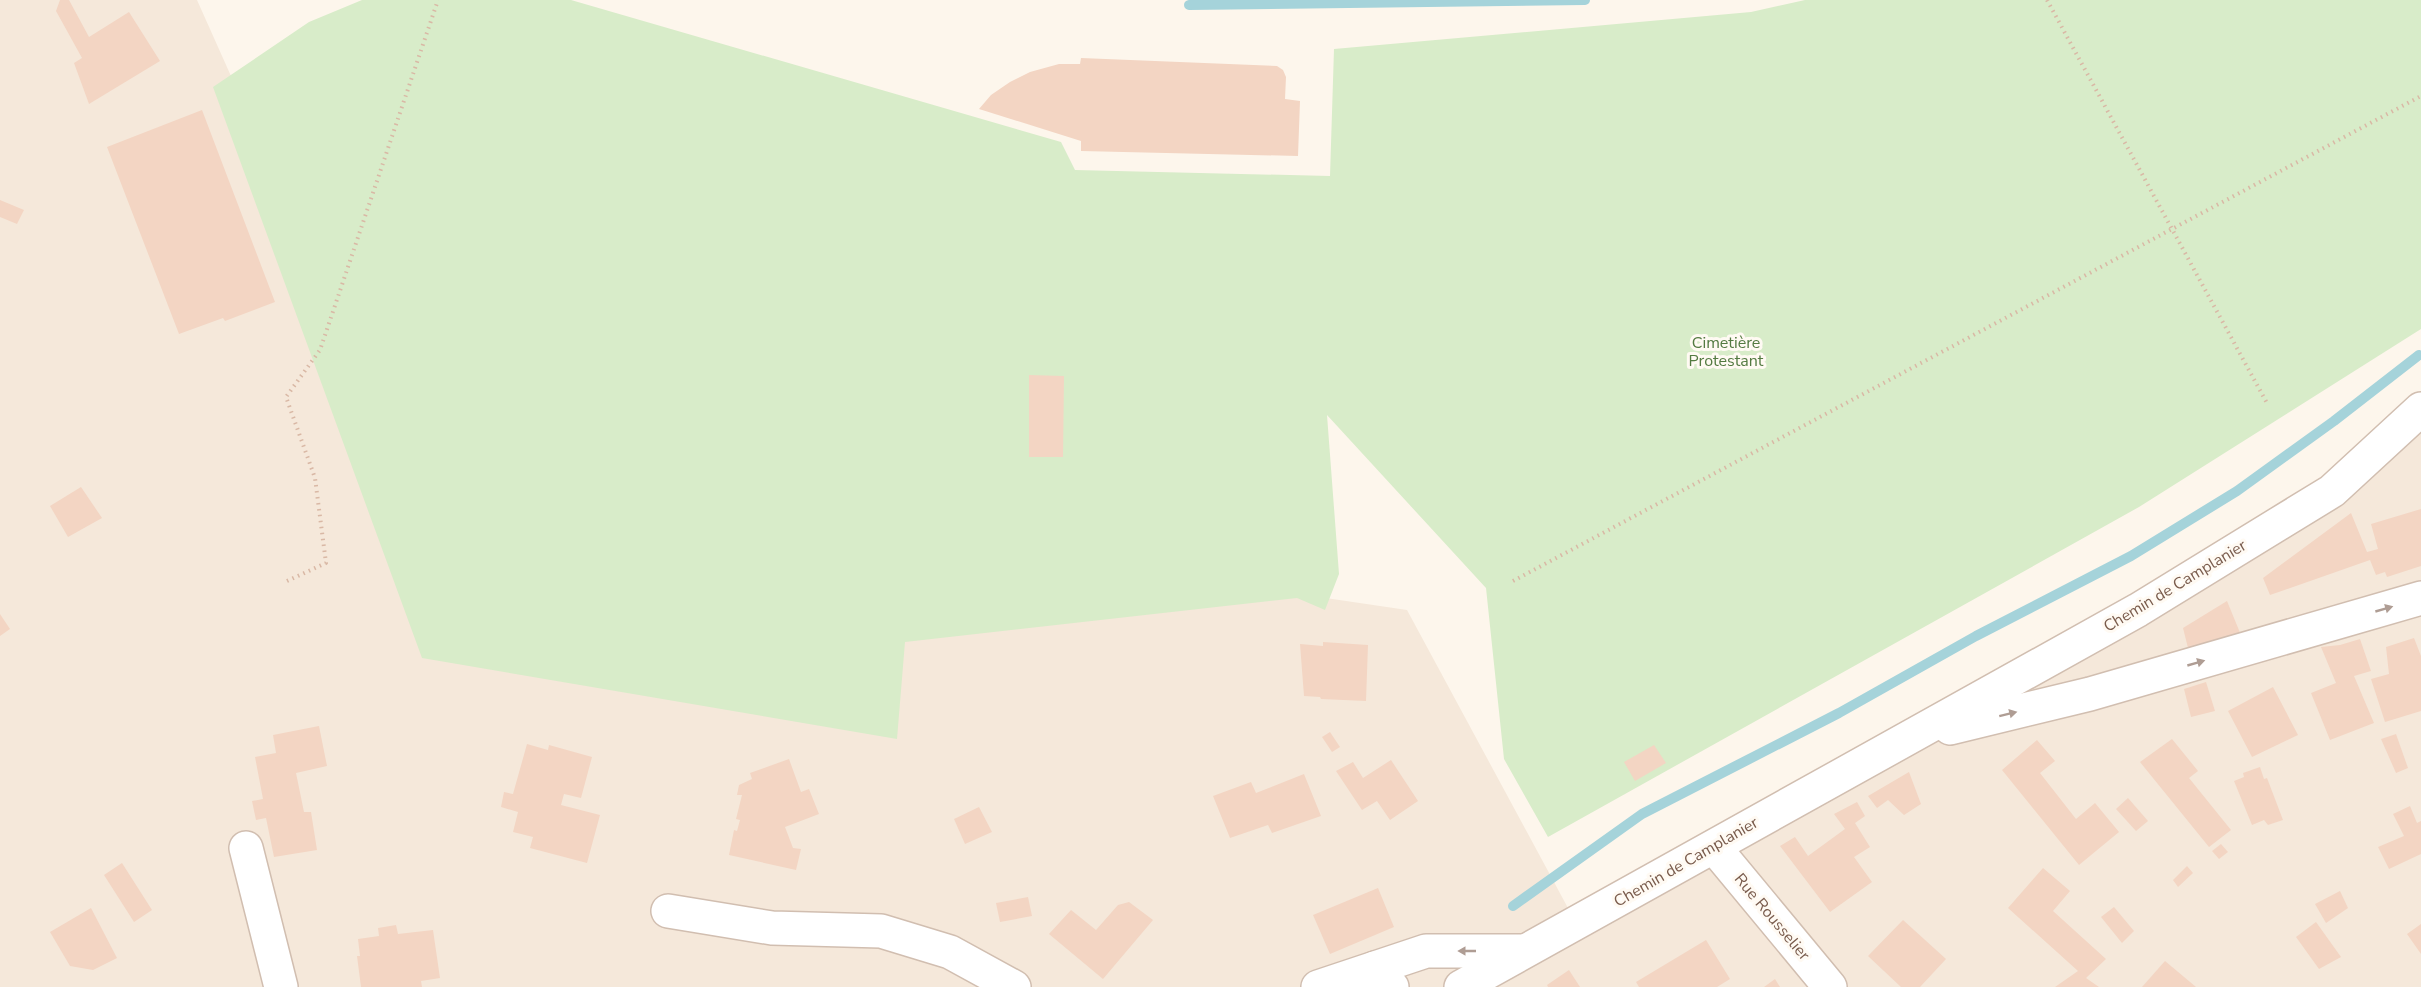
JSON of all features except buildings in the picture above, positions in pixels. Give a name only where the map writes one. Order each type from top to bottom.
[{"type":"street","name":"Chemin de Camplanier","points":[[1461,987],[2138,610],[2332,491],[2421,409]]},
{"type":"street","name":"Chemin de Camplanier","points":[[1911,738],[2090,694],[2421,598]]},
{"type":"street","points":[[246,848],[281,987]]},
{"type":"street","name":"Rue Rousselier","points":[[1714,848],[1830,987]]},
{"type":"street","points":[[668,911],[772,928],[881,931],[950,952],[1014,987]]},
{"type":"street","points":[[1321,987],[1383,978],[1426,951],[1526,951]]},
{"type":"path","points":[[287,580],[326,563],[315,478],[286,397],[320,350],[438,0]]},
{"type":"path","points":[[2047,0],[2268,405]]},
{"type":"path","points":[[1513,581],[2421,96]]},
{"type":"shaded area","points":[[0,0],[197,0],[403,461],[1407,610],[1582,934],[2218,581],[2421,429],[2421,987],[0,987]]},
{"type":"green space","name":"Cimetière Protestant","points":[[362,0],[571,0],[1061,142],[1075,170],[1330,176],[1334,49],[1751,12],[1805,0],[2421,0],[2421,329],[2139,507],[1548,837],[1504,759],[1486,588],[1327,415],[1339,574],[1325,610],[1297,598],[905,642],[897,739],[422,658],[213,87],[309,22]]},
{"type":"waterway","points":[[1189,5],[1585,0]]},
{"type":"waterway","points":[[1513,906],[1642,814],[1839,713],[1976,636],[2131,556],[2237,491],[2334,421],[2419,355]]}]
